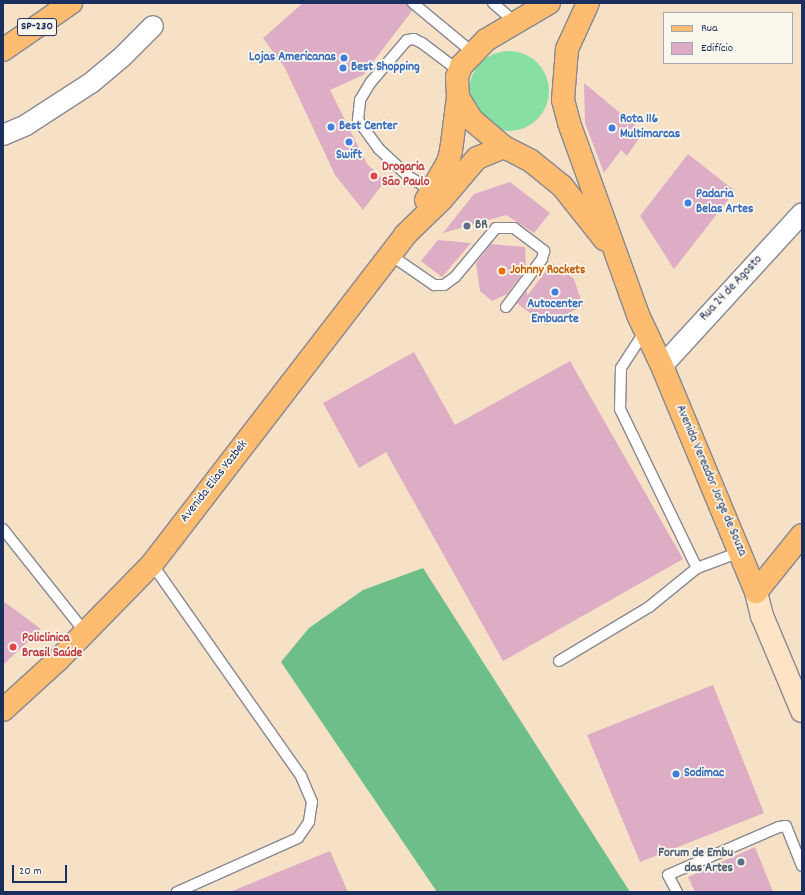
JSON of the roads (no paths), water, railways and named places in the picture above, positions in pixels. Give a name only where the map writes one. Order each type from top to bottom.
[{"type":"main road","name":"SP-230","points":[[3,50],[71,3]]},
{"type":"main road","name":"Avenida Elias Yazbek","points":[[405,235],[448,162],[451,152],[458,97],[456,88],[459,71],[472,52],[515,22],[549,3]]},
{"type":"main road","name":"Avenida Vereador Jorge de Souza","points":[[588,3],[567,49],[563,100],[615,253],[645,331],[662,366],[740,552],[756,592],[762,616],[802,711]]},
{"type":"main road","name":"Avenida Vereador Jorge de Souza","points":[[458,97],[471,118],[504,147],[531,160],[562,186],[615,253]]},
{"type":"main road","name":"Avenida Elias Yazbek","points":[[3,710],[85,632],[152,564],[405,235],[442,199],[477,158],[504,147]]},
{"type":"main road","points":[[756,592],[802,536]]},
{"type":"main road","points":[[740,552],[768,559],[786,555]]},
{"type":"street","points":[[3,135],[26,125],[91,83],[121,58],[153,26]]},
{"type":"street","name":"Rua 24 de Agosto","points":[[662,366],[802,213]]},
{"type":"lane","points":[[413,3],[472,52]]},
{"type":"lane","points":[[493,3],[515,22]]},
{"type":"lane","points":[[431,190],[408,176],[379,149],[358,120],[360,100],[371,82],[407,40],[414,39],[422,43],[459,71]]},
{"type":"lane","points":[[389,254],[434,285],[444,285],[456,277],[496,228],[514,228],[544,251],[542,259],[506,307]]},
{"type":"lane","points":[[645,331],[621,368],[620,409],[697,568]]},
{"type":"lane","points":[[3,529],[85,632]]},
{"type":"lane","points":[[559,661],[649,608],[697,568],[740,552]]},
{"type":"lane","points":[[152,564],[301,776],[312,802],[309,822],[298,838],[177,892]]},
{"type":"lane","points":[[677,892],[668,875],[779,827],[786,826],[802,866]]},
{"type":"place","name":"Lojas Americanas","points":[[344,58]]},
{"type":"place","name":"Best Shopping","points":[[343,68]]},
{"type":"place","name":"Best Center","points":[[331,127]]},
{"type":"place","name":"Rota 116 Multimarcas","points":[[612,128]]},
{"type":"place","name":"Swift","points":[[349,142]]},
{"type":"place","name":"Drogaria São Paulo","points":[[374,176]]},
{"type":"place","name":"Padaria Belas Artes","points":[[688,203]]},
{"type":"place","name":"BR","points":[[467,226]]},
{"type":"place","name":"Johnny Rockets","points":[[502,271]]},
{"type":"place","name":"Autocenter Embuarte","points":[[555,292]]},
{"type":"place","name":"Policlinica Brasil Saúde","points":[[13,647]]},
{"type":"place","name":"Sodimac","points":[[676,774]]},
{"type":"place","name":"Forum de Embu das Artes","points":[[741,862]]}]
